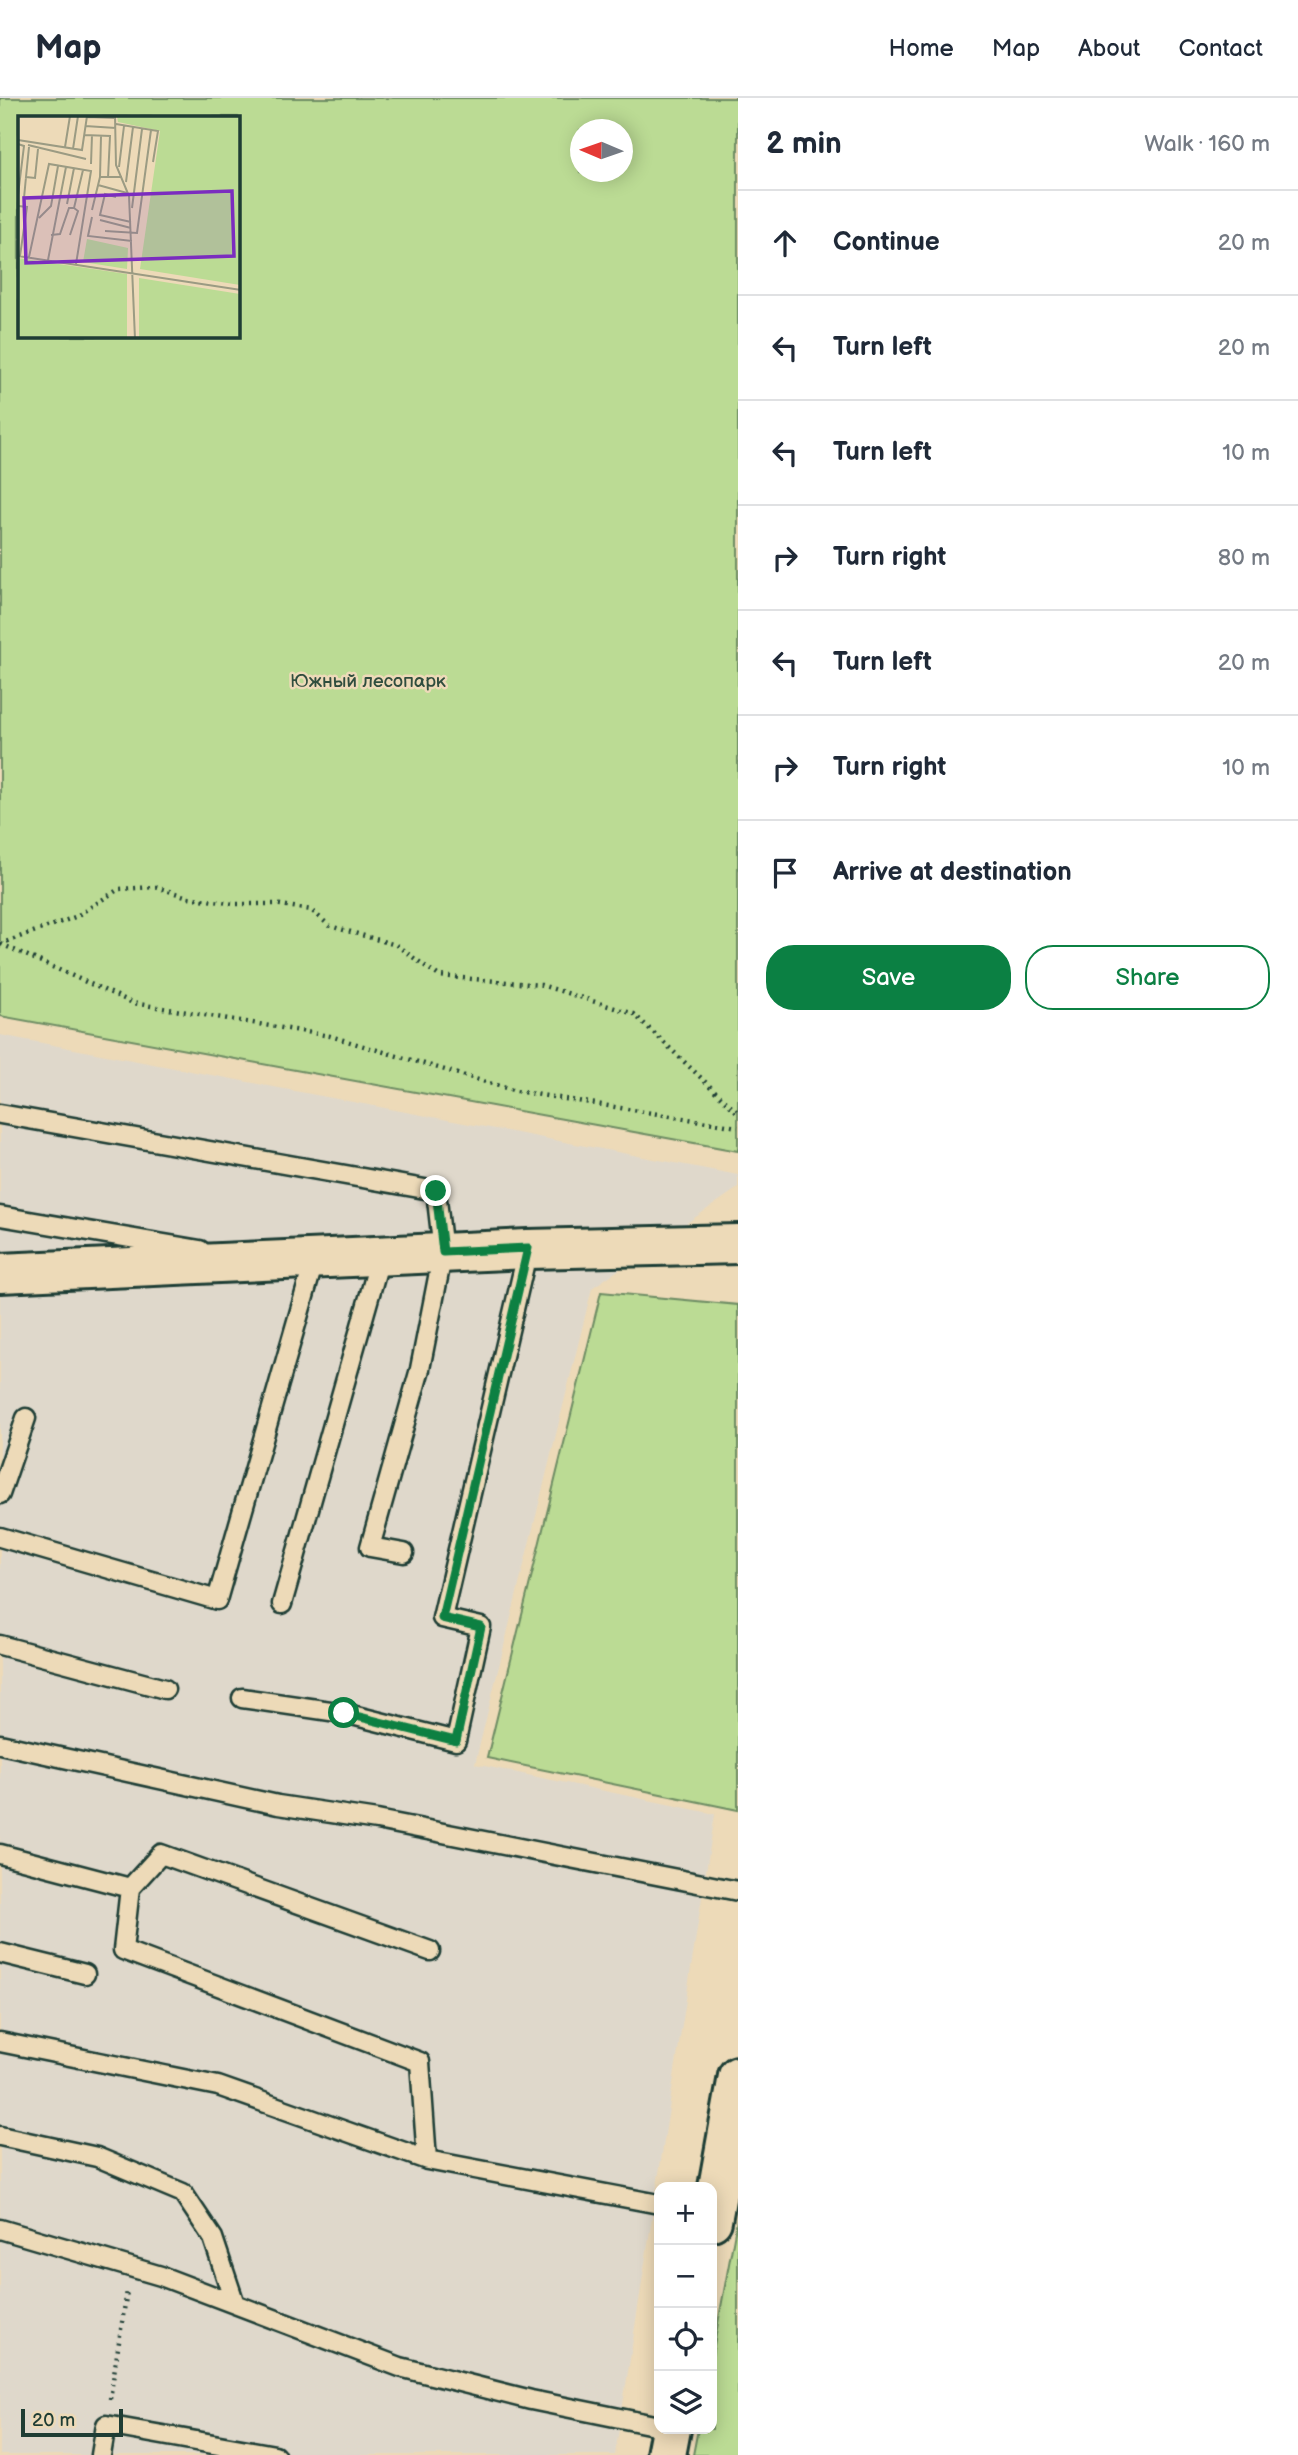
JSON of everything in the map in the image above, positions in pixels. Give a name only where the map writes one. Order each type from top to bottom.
[{"type":"street","points":[[0,1273],[528,1248],[738,1244]]},
{"type":"street","points":[[717,2189],[738,2076]]},
{"type":"street","points":[[666,2455],[670,2434]]},
{"type":"lane","points":[[0,1114],[436,1191],[443,1252],[420,1368],[370,1547],[404,1553]]},
{"type":"lane","points":[[0,1216],[261,1260]]},
{"type":"lane","points":[[242,1698],[344,1713],[456,1741],[481,1627],[442,1618],[528,1248]]},
{"type":"lane","points":[[282,1604],[381,1255]]},
{"type":"lane","points":[[0,1537],[217,1600],[315,1258]]},
{"type":"lane","points":[[0,1494],[26,1418]]},
{"type":"lane","points":[[0,1645],[165,1689]]},
{"type":"lane","points":[[0,1744],[278,1805],[377,1820],[738,1891]]},
{"type":"lane","points":[[0,1854],[130,1888]]},
{"type":"lane","points":[[427,2160],[420,2062],[123,1950],[130,1888],[161,1854],[430,1951]]},
{"type":"lane","points":[[0,1953],[85,1974]]},
{"type":"lane","points":[[0,2042],[218,2086],[427,2160],[654,2203]]},
{"type":"lane","points":[[0,2136],[97,2157],[183,2193],[213,2238],[235,2304]]},
{"type":"lane","points":[[0,2229],[131,2268],[235,2304],[400,2367],[531,2400],[654,2425]]},
{"type":"lane","points":[[101,2455],[106,2424],[275,2455]]},
{"type":"path","points":[[0,944],[75,917],[119,889],[156,887],[188,897],[234,904],[275,904],[311,910],[330,926],[396,945],[439,976],[541,985],[634,1014],[738,1113]]},
{"type":"path","points":[[0,944],[133,1003],[330,1036],[516,1091],[738,1127]]},
{"type":"path","points":[[106,2424],[131,2268]]},
{"type":"shaded area","points":[[0,1035],[738,1175],[738,1188],[592,1288],[475,1764],[715,1814],[658,2182],[654,2182],[654,2205],[615,2455],[0,2455]]},
{"type":"green space","name":"Южный лесопарк","points":[[0,98],[738,98],[738,1151],[0,1016]]},
{"type":"green space","points":[[601,1292],[738,1305],[738,1810],[487,1758]]},
{"type":"green space","points":[[738,2215],[738,2455],[693,2455],[697,2434],[717,2434],[717,2329]]},
{"type":"route","points":[[344,1713],[456,1741],[481,1627],[442,1618],[528,1248],[443,1252],[436,1191]]}]
